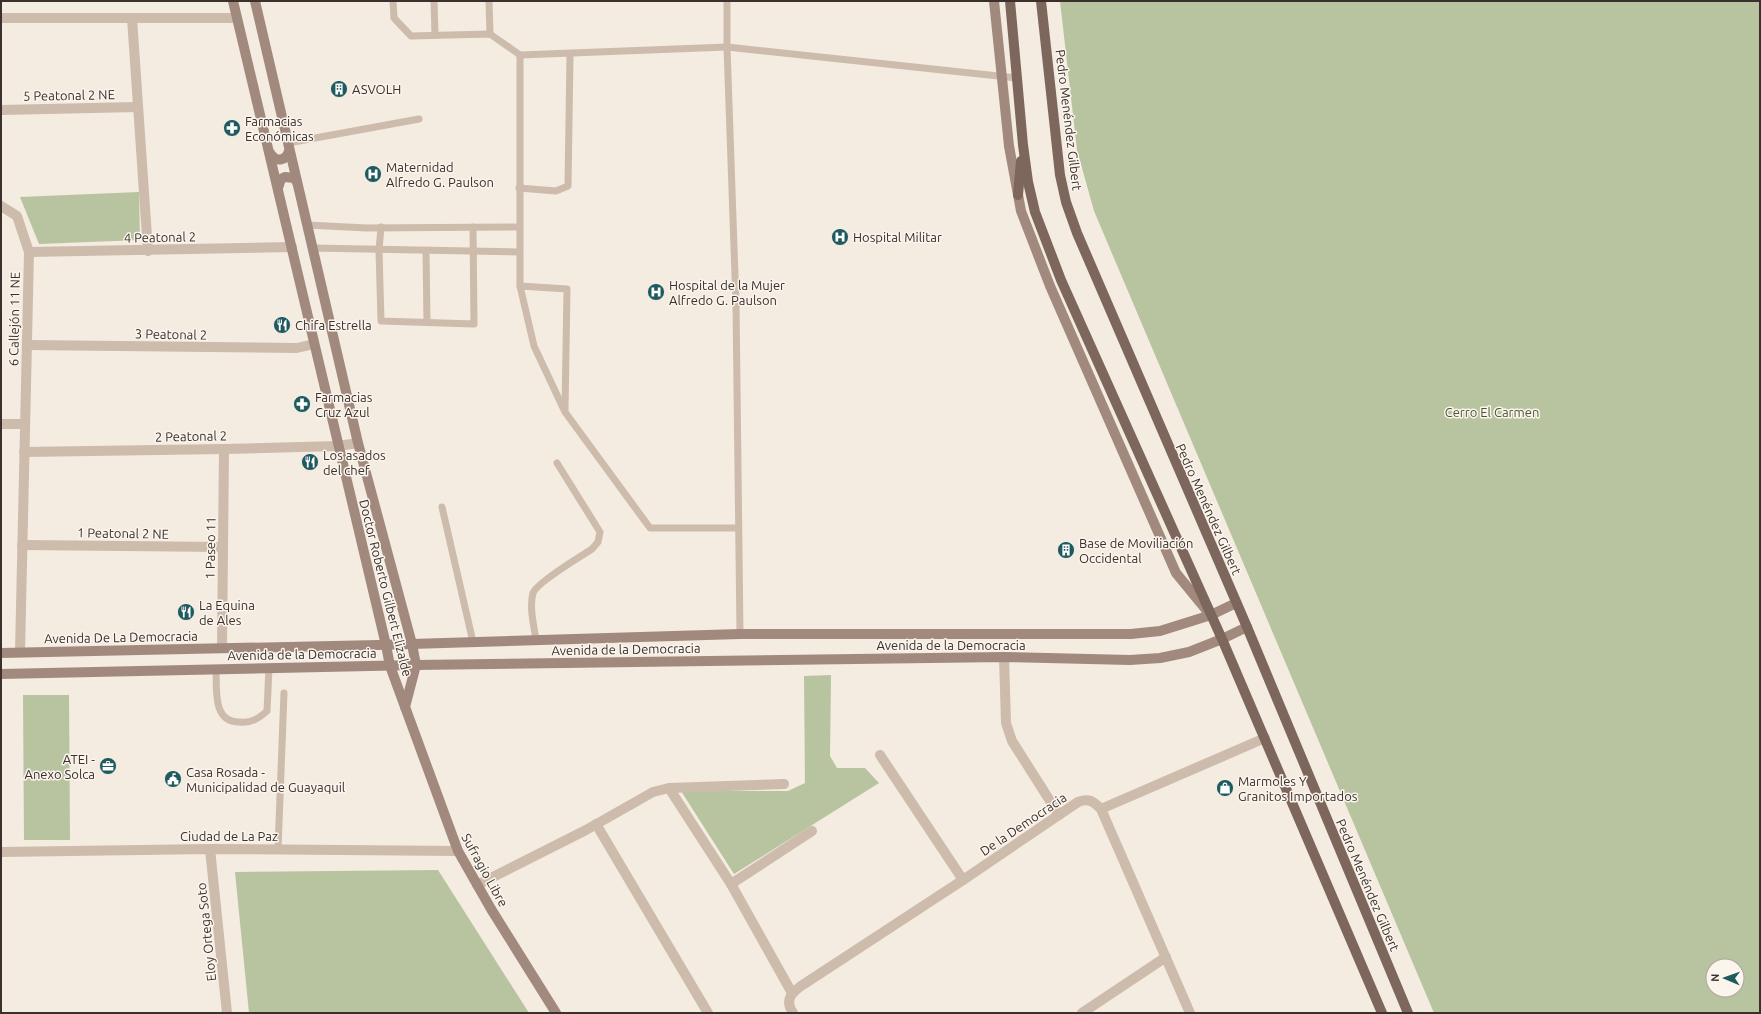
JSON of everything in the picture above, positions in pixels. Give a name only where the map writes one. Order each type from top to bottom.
[{"type":"main road","points":[[1010,1],[1023,145],[1034,205],[1046,245],[1222,639],[1382,1013]]},
{"type":"main road","name":"Pedro Menéndez Gilbert","points":[[1041,1],[1060,175],[1066,202],[1077,233],[1246,627],[1408,1013]]},
{"type":"main road","points":[[1018,195],[1023,145]]},
{"type":"street","name":"Doctor Roberto Gilbert Elizalde","points":[[233,1],[390,666],[405,707]]},
{"type":"street","name":"Doctor Roberto Gilbert Elizalde","points":[[255,1],[358,443],[412,644],[416,665],[405,707]]},
{"type":"street","points":[[994,1],[1009,146],[1021,211],[1034,249],[1176,574],[1211,615]]},
{"type":"street","points":[[1,18],[237,18]]},
{"type":"street","points":[[132,18],[148,251]]},
{"type":"street","name":"5 Peatonal 2 NE","points":[[1,110],[138,107]]},
{"type":"street","points":[[270,153],[273,158],[278,160],[283,159],[288,156],[289,147]]},
{"type":"street","points":[[278,188],[281,179],[285,177],[294,178],[297,182]]},
{"type":"street","name":"6 Callejón 11 NE","points":[[1,206],[18,216],[29,252],[20,652]]},
{"type":"street","name":"4 Peatonal 2","points":[[29,252],[148,251],[292,247]]},
{"type":"street","name":"3 Peatonal 2","points":[[27,346],[297,348],[314,344]]},
{"type":"street","points":[[1,424],[25,424]]},
{"type":"street","name":"2 Peatonal 2","points":[[24,452],[338,446],[358,443]]},
{"type":"street","name":"1 Paseo 11","points":[[222,648],[224,449]]},
{"type":"street","name":"1 Peatonal 2 NE","points":[[22,545],[223,547]]},
{"type":"street","name":"Avenida de la Democracia","points":[[386,645],[740,634],[1131,634],[1160,631],[1211,615],[1236,604]]},
{"type":"street","name":"Avenida de la Democracia","points":[[1,674],[416,665],[1004,656],[1130,660],[1160,658],[1189,652],[1222,639],[1246,627]]},
{"type":"street","name":"Avenida De La Democracia","points":[[1,653],[386,645]]},
{"type":"street","points":[[1004,656],[1004,698],[1006,723],[1012,741],[1059,815]]},
{"type":"street","name":"Sufragio Libre","points":[[405,707],[458,851],[477,885],[556,1013]]},
{"type":"street","points":[[1190,1013],[1101,808],[1265,738]]},
{"type":"street","points":[[880,755],[963,880]]},
{"type":"street","points":[[477,885],[596,824],[653,792],[669,788],[784,784]]},
{"type":"street","points":[[669,788],[731,884],[792,993],[789,1001],[793,1013]]},
{"type":"street","name":"De la Democracia","points":[[792,993],[1078,802],[1084,800],[1093,801],[1101,808]]},
{"type":"street","points":[[596,824],[708,1013]]},
{"type":"street","points":[[731,884],[812,832]]},
{"type":"street","name":"Ciudad de La Paz","points":[[1,852],[210,849],[458,851]]},
{"type":"street","name":"Eloy Ortega Soto","points":[[210,849],[227,1013]]},
{"type":"street","points":[[1082,1013],[1166,957]]},
{"type":"lane","points":[[393,1],[394,18],[412,36],[490,34],[520,55],[727,47],[1016,78]]},
{"type":"lane","points":[[434,1],[435,35]]},
{"type":"lane","points":[[489,1],[490,34]]},
{"type":"lane","points":[[727,1],[727,47],[736,304],[737,528],[740,634]]},
{"type":"lane","points":[[520,188],[556,191],[568,186],[570,54]]},
{"type":"lane","points":[[520,55],[520,286],[534,346],[565,412],[650,528],[737,528]]},
{"type":"lane","points":[[289,147],[419,119]]},
{"type":"lane","points":[[307,225],[381,227],[520,227]]},
{"type":"lane","points":[[381,227],[379,250],[381,321],[474,324],[473,227]]},
{"type":"lane","points":[[312,248],[519,252]]},
{"type":"lane","points":[[426,251],[426,322]]},
{"type":"lane","points":[[520,286],[567,289],[565,412]]},
{"type":"lane","points":[[536,640],[532,611],[533,592],[543,582],[592,548],[598,542],[600,532],[557,463]]},
{"type":"lane","points":[[442,507],[473,642]]},
{"type":"lane","points":[[216,669],[218,705],[222,716],[234,722],[250,722],[260,717],[267,711],[269,668]]},
{"type":"lane","points":[[278,849],[284,693]]},
{"type":"green space","name":"Cerro El Carmen","points":[[1060,1],[1760,1],[1760,1013],[1434,1013],[1094,211],[1077,150]]},
{"type":"green space","points":[[139,192],[140,240],[39,244],[20,197]]},
{"type":"green space","points":[[831,675],[830,756],[837,768],[865,768],[879,783],[734,874],[681,791],[788,791],[805,783],[804,676]]},
{"type":"green space","points":[[23,695],[69,695],[70,840],[24,840]]},
{"type":"green space","points":[[438,870],[529,1013],[249,1013],[235,872]]},
{"type":"place","name":"ASVOLH","points":[[339,89]]},
{"type":"place","name":"Farmacias Económicas","points":[[232,128]]},
{"type":"place","name":"Maternidad Alfredo G. Paulson","points":[[373,174]]},
{"type":"place","name":"Hospital Militar","points":[[840,237]]},
{"type":"place","name":"Hospital de la Mujer Alfredo G. Paulson","points":[[656,292]]},
{"type":"place","name":"Chifa Estrella","points":[[282,325]]},
{"type":"place","name":"Farmacias Cruz Azul","points":[[302,404]]},
{"type":"place","name":"Los asados del chef","points":[[310,462]]},
{"type":"place","name":"Base de Moviliación Occidental","points":[[1066,550]]},
{"type":"place","name":"La Equina de Ales","points":[[186,612]]},
{"type":"place","name":"ATEI - Anexo Solca","points":[[108,766]]},
{"type":"place","name":"Casa Rosada - Municipalidad de Guayaquil","points":[[173,779]]},
{"type":"place","name":"Marmoles Y Granitos Importados","points":[[1225,788]]}]
